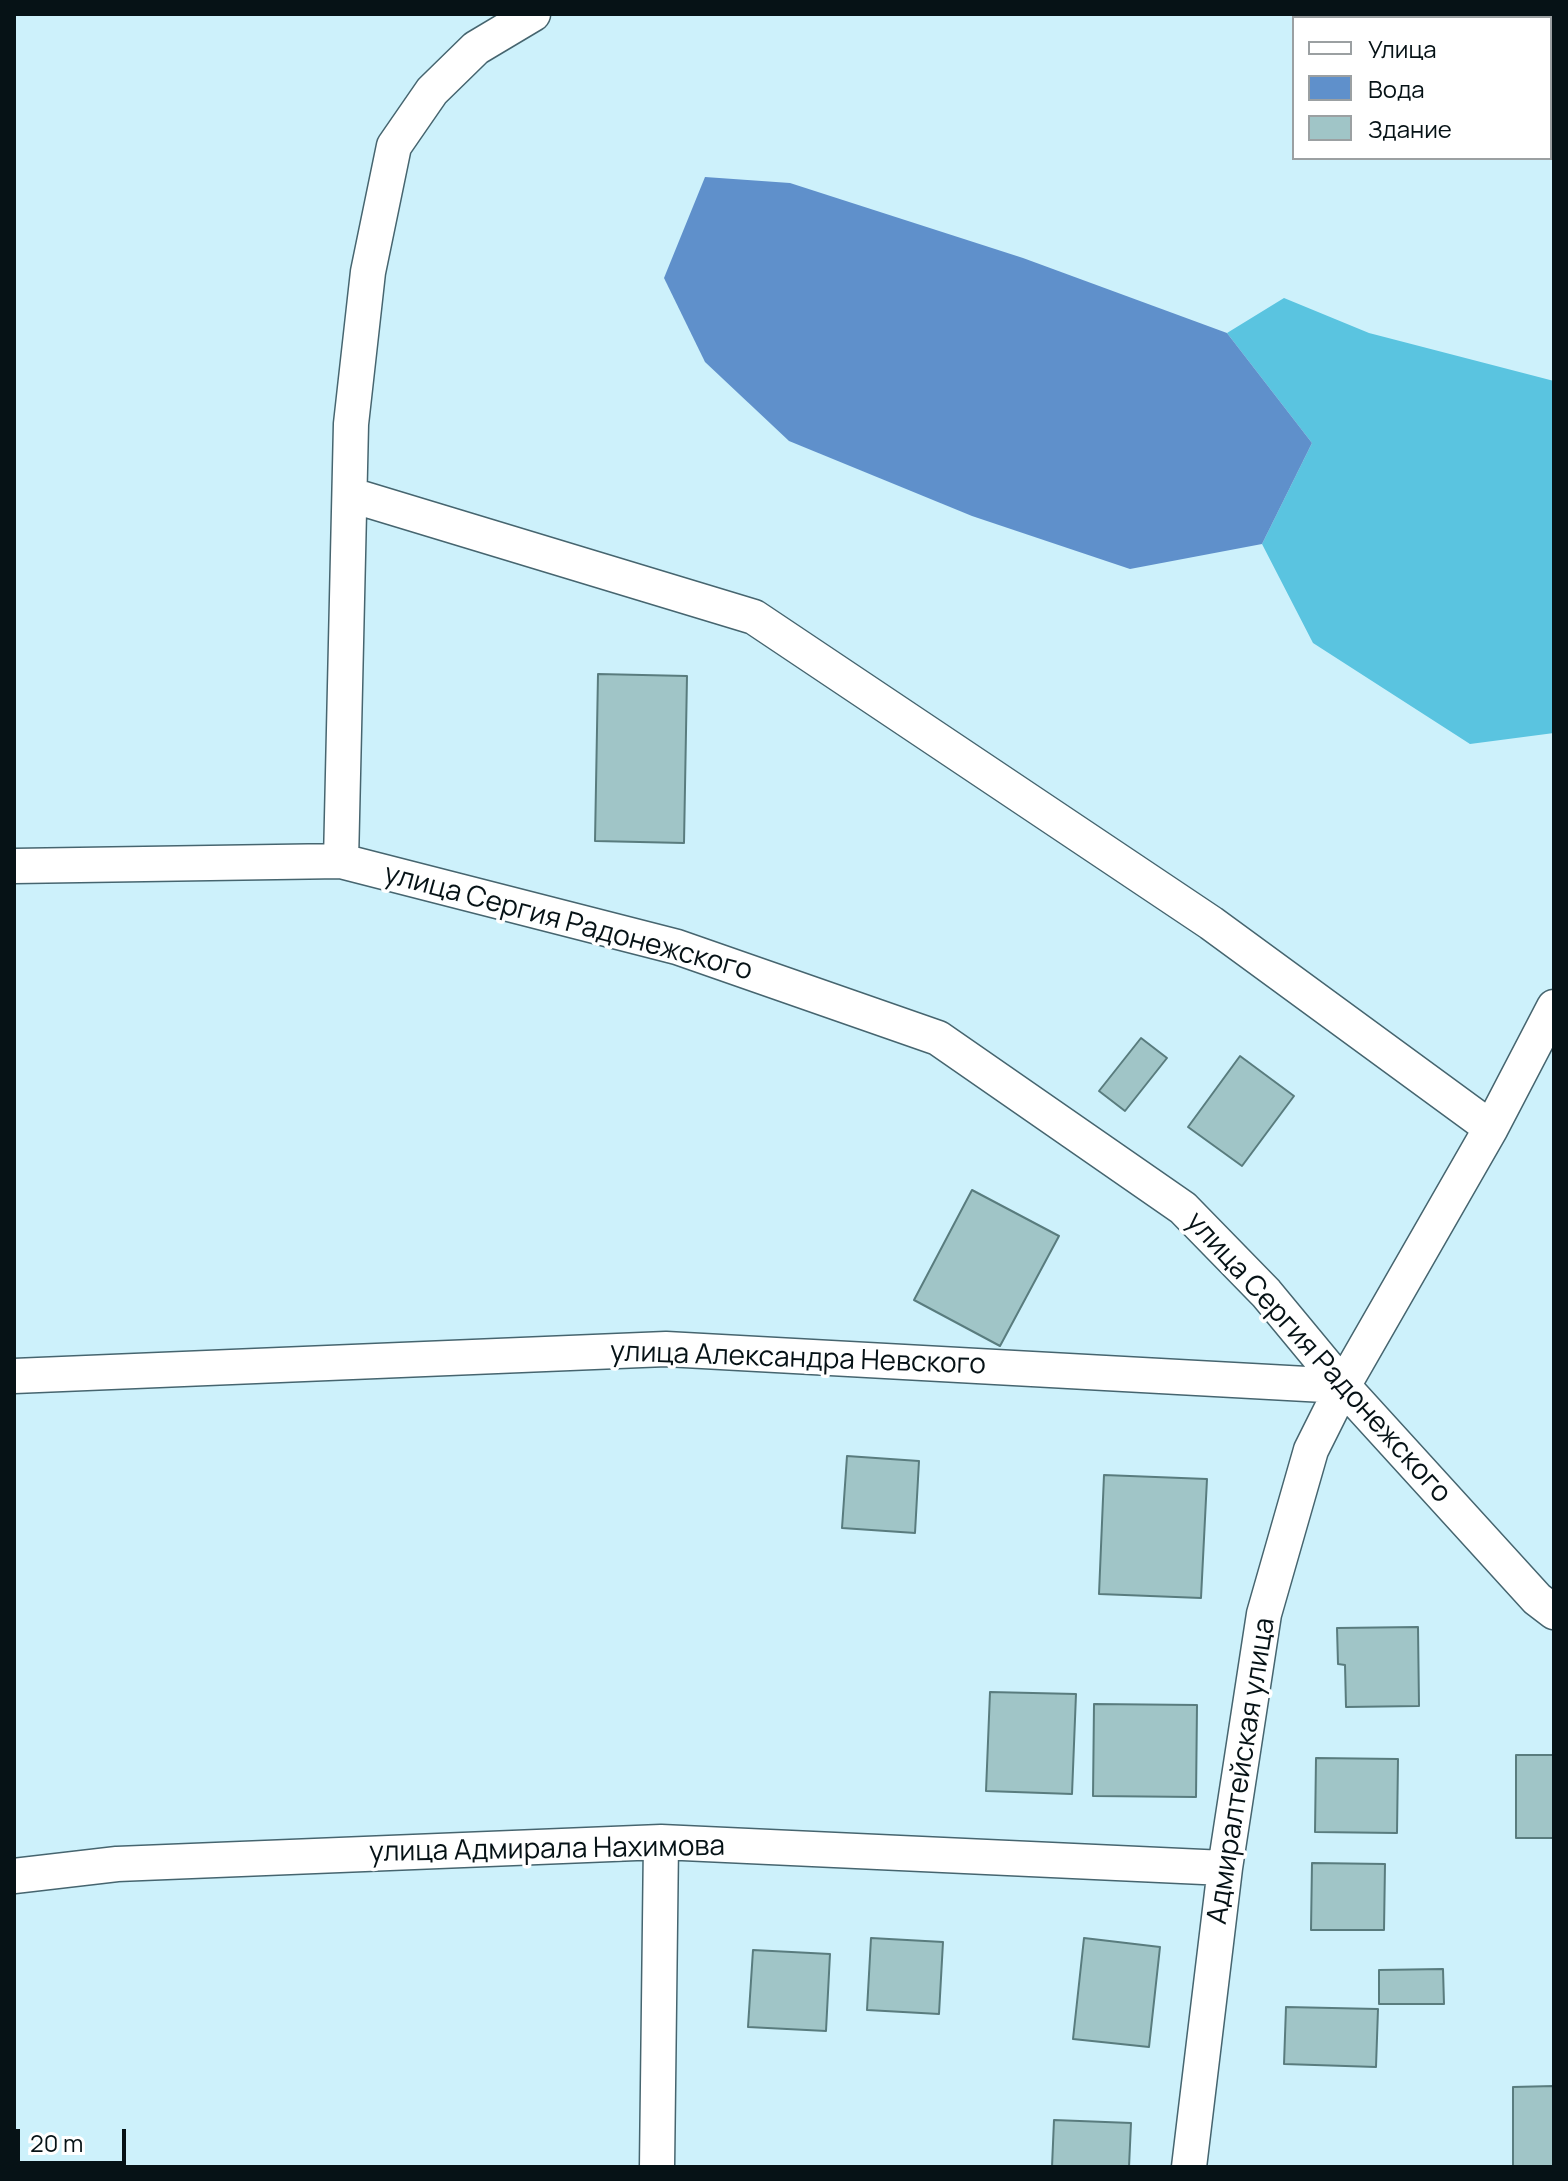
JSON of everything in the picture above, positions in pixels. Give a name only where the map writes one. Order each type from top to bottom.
[{"type":"street","points":[[341,861],[351,424],[368,272],[394,146],[432,91],[476,48],[533,14]]},
{"type":"street","points":[[351,495],[754,617],[1211,923],[1491,1128]]},
{"type":"street","name":"улица Сергия Радонежского","points":[[14,866],[341,861],[677,947],[938,1038],[1183,1208],[1266,1293],[1343,1386],[1537,1599],[1554,1612]]},
{"type":"street","name":"Адмиралтейская улица","points":[[1189,2167],[1225,1868],[1264,1614],[1311,1450],[1343,1386],[1491,1128],[1554,1007]]},
{"type":"street","name":"улица Александра Невского","points":[[14,1376],[666,1349],[1343,1386]]},
{"type":"street","points":[[657,2167],[661,1842]]},
{"type":"street","name":"улица Адмирала Нахимова","points":[[14,1876],[117,1864],[661,1842],[1225,1868]]},
{"type":"shaded area","points":[[1284,298],[1369,333],[1554,381],[1554,733],[1470,744],[1313,643],[1262,544],[1312,443],[1227,333]]},
{"type":"water","points":[[705,177],[790,183],[1023,258],[1227,333],[1312,443],[1262,544],[1130,569],[972,516],[789,441],[705,362],[664,278]]},
{"type":"building","points":[[598,674],[687,676],[684,843],[595,841]]},
{"type":"building","points":[[1141,1038],[1167,1058],[1125,1111],[1099,1091]]},
{"type":"building","points":[[1240,1056],[1294,1096],[1242,1166],[1188,1127]]},
{"type":"building","points":[[972,1190],[1059,1236],[1000,1346],[914,1300]]},
{"type":"building","points":[[847,1456],[919,1461],[915,1533],[842,1528]]},
{"type":"building","points":[[1104,1475],[1207,1479],[1201,1598],[1099,1594]]},
{"type":"building","points":[[1418,1627],[1419,1706],[1346,1707],[1345,1665],[1338,1664],[1337,1628]]},
{"type":"building","points":[[990,1692],[1076,1694],[1072,1794],[986,1791]]},
{"type":"building","points":[[1094,1704],[1197,1705],[1196,1797],[1093,1796]]},
{"type":"building","points":[[1516,1755],[1554,1755],[1554,1838],[1516,1838]]},
{"type":"building","points":[[1316,1758],[1398,1759],[1397,1833],[1315,1832]]},
{"type":"building","points":[[1312,1863],[1385,1864],[1384,1930],[1311,1930]]},
{"type":"building","points":[[871,1938],[943,1942],[939,2014],[867,2010]]},
{"type":"building","points":[[1084,1938],[1160,1947],[1149,2047],[1073,2039]]},
{"type":"building","points":[[753,1950],[830,1954],[826,2031],[748,2027]]},
{"type":"building","points":[[1443,1969],[1444,2004],[1379,2004],[1379,1970]]},
{"type":"building","points":[[1286,2007],[1378,2009],[1376,2067],[1284,2064]]},
{"type":"building","points":[[1554,2086],[1554,2167],[1513,2167],[1513,2087]]},
{"type":"building","points":[[1054,2120],[1131,2123],[1129,2167],[1052,2167]]}]
